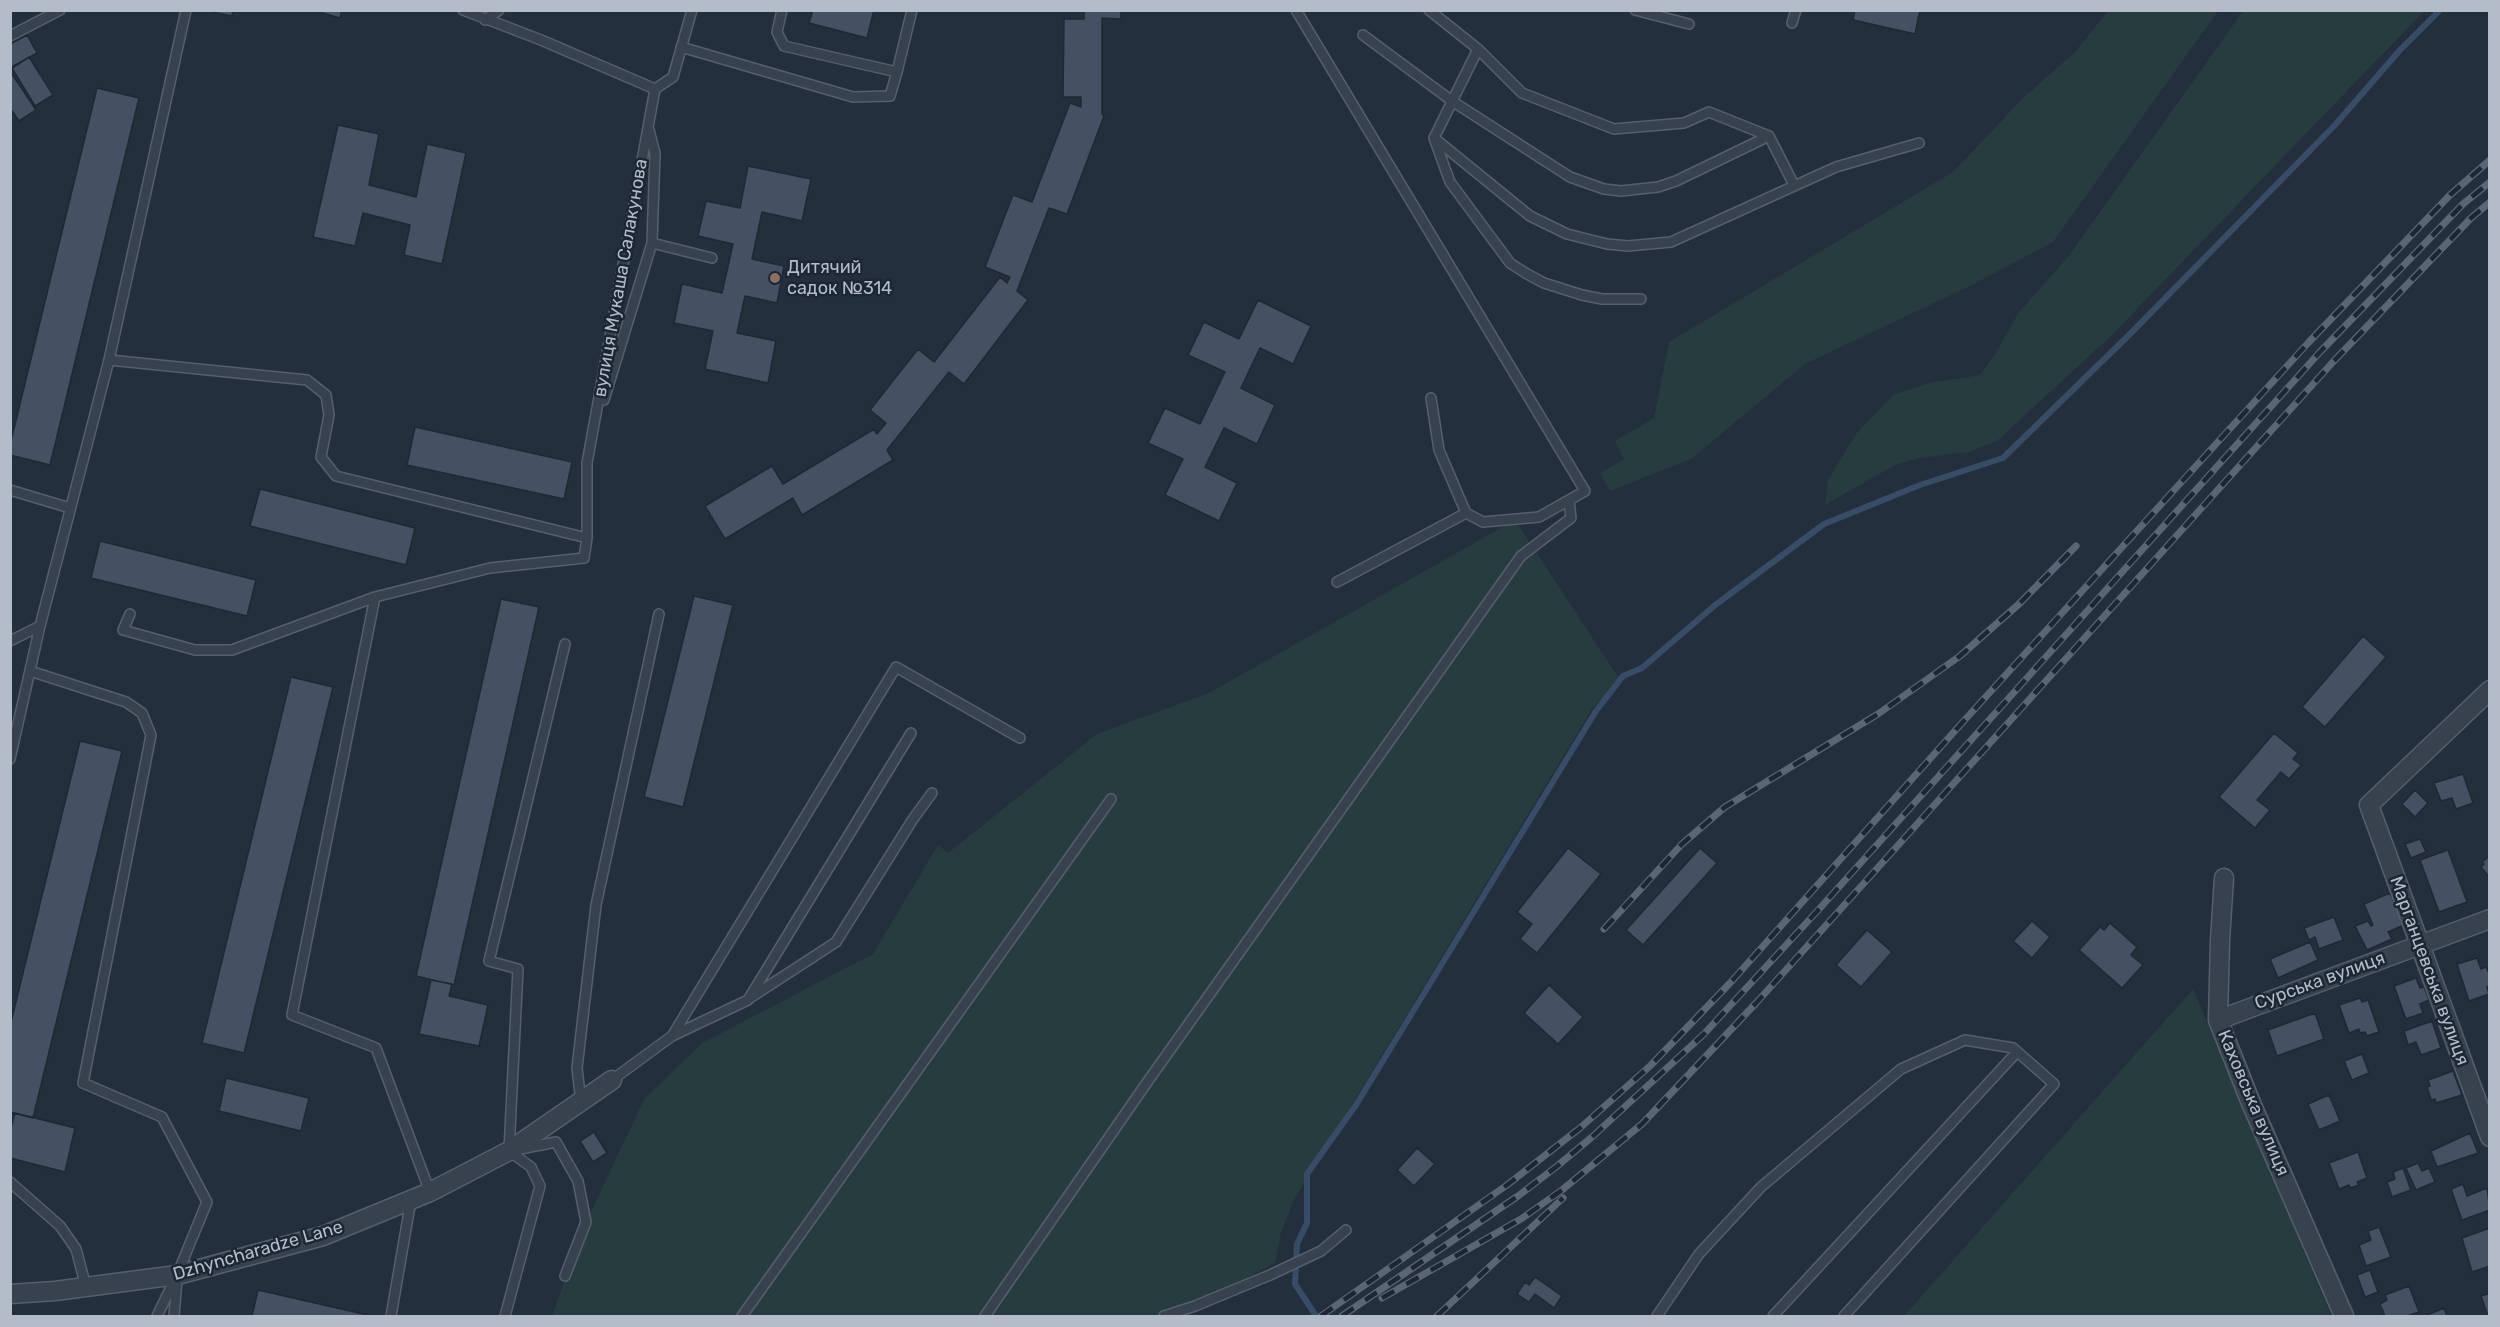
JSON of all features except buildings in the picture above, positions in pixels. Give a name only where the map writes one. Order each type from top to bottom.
[{"type":"street","name":"Марганцевська вулиця","points":[[2490,690],[2370,805],[2490,1137]]},
{"type":"street","name":"Каховська вулиця","points":[[2224,878],[2218,1020],[2251,1103],[2344,1317]]},
{"type":"street","name":"Сурська вулиця","points":[[2218,1020],[2490,919]]},
{"type":"street","name":"Dzhyncharadze Lane","points":[[10,1294],[177,1275],[323,1236],[430,1192],[509,1150],[612,1080]]},
{"type":"lane","points":[[10,36],[60,10]]},
{"type":"lane","points":[[10,759],[40,626],[109,360],[186,10]]},
{"type":"lane","points":[[463,10],[541,39],[655,89],[673,77],[692,10]]},
{"type":"lane","points":[[485,20],[499,10]]},
{"type":"lane","points":[[782,10],[777,32],[784,46],[897,72]]},
{"type":"lane","points":[[681,47],[854,97],[890,96],[912,10]]},
{"type":"lane","points":[[1296,10],[1585,491],[1539,517],[1483,522],[1466,513],[1439,450],[1431,398]]},
{"type":"lane","points":[[1429,10],[1478,49],[1522,93],[1614,129],[1684,123],[1709,112],[1769,136],[1794,185]]},
{"type":"lane","points":[[1635,10],[1689,24]]},
{"type":"lane","points":[[1792,24],[1796,10]]},
{"type":"lane","points":[[1363,35],[1452,101],[1570,177],[1586,184],[1622,191],[1658,188],[1769,136]]},
{"type":"lane","points":[[1478,49],[1434,138],[1450,182],[1510,263],[1544,283],[1563,290],[1602,299],[1641,299]]},
{"type":"lane","name":"вулиця Мукаша Салакунова","points":[[375,597],[490,568],[584,558],[587,538],[587,463],[655,89]]},
{"type":"lane","points":[[592,438],[652,243],[655,153],[648,125]]},
{"type":"lane","points":[[1434,138],[1530,216],[1567,234],[1607,244],[1650,245],[1671,242],[1836,167],[1919,143]]},
{"type":"lane","points":[[652,243],[712,258]]},
{"type":"lane","points":[[109,360],[307,380],[326,394],[329,415],[321,457],[336,476],[587,538]]},
{"type":"lane","points":[[10,490],[70,508]]},
{"type":"lane","points":[[985,1317],[1155,1071],[1521,556],[1571,518],[1569,500]]},
{"type":"lane","points":[[1337,582],[1466,513]]},
{"type":"lane","points":[[130,614],[123,630],[195,651],[232,650],[375,597]]},
{"type":"lane","points":[[375,597],[292,1015],[376,1048],[430,1192]]},
{"type":"lane","points":[[581,1102],[577,1068],[596,905],[659,614]]},
{"type":"lane","points":[[10,641],[40,626]]},
{"type":"lane","points":[[509,1150],[518,969],[489,961],[565,644]]},
{"type":"lane","points":[[672,1036],[896,667],[1020,738]]},
{"type":"lane","points":[[30,671],[126,702],[142,713],[151,735],[83,1083],[162,1117],[207,1202],[157,1317]]},
{"type":"lane","points":[[748,1000],[911,733]]},
{"type":"lane","points":[[612,1080],[672,1036],[748,1000],[836,942],[913,819],[932,793]]},
{"type":"lane","points":[[742,1317],[1111,799]]},
{"type":"lane","points":[[1657,1317],[1699,1254],[1761,1187],[1901,1069],[1965,1040],[2013,1048],[2054,1084],[1844,1317]]},
{"type":"lane","points":[[1773,1317],[2017,1052]]},
{"type":"lane","points":[[509,1150],[556,1142],[578,1181],[586,1221],[565,1276]]},
{"type":"lane","points":[[505,1317],[540,1186],[531,1167],[509,1150]]},
{"type":"lane","points":[[10,1182],[60,1226],[76,1249],[86,1287]]},
{"type":"lane","points":[[390,1317],[411,1200]]},
{"type":"lane","points":[[1164,1317],[1270,1275],[1321,1251],[1346,1230]]},
{"type":"lane","points":[[174,1317],[177,1275]]},
{"type":"green space","points":[[2108,11],[2218,11],[2053,242],[1972,285],[1805,364],[1691,459],[1610,491],[1600,473],[1624,459],[1615,441],[1654,418],[1669,342],[1953,172],[2022,99],[2075,52]]},
{"type":"green space","points":[[2243,11],[2424,11],[2111,336],[1997,441],[1969,452],[1920,458],[1895,465],[1825,505],[1828,480],[1856,434],[1893,395],[1929,383],[1980,375],[2019,312],[2068,257]]},
{"type":"green space","points":[[1515,520],[1620,680],[1592,709],[1294,1200],[1281,1232],[1275,1263],[1195,1306],[1164,1316],[552,1316],[586,1222],[645,1098],[702,1043],[873,954],[938,845],[948,853],[1097,734],[1209,693]]},
{"type":"green space","points":[[2193,989],[2331,1316],[1904,1316]]},
{"type":"waterway","points":[[1316,1316],[1295,1284],[1297,1244],[1307,1223],[1307,1174],[1356,1105],[1596,711],[1623,676],[1642,668],[1714,606],[1824,524],[1920,485],[2003,458],[2130,334],[2335,125],[2400,50],[2440,10]]},
{"type":"railway","points":[[1321,1316],[1507,1185],[1580,1128],[1650,1066],[1731,982],[1961,724],[2308,343],[2450,195],[2490,160]]},
{"type":"railway","points":[[1342,1316],[1518,1196],[1556,1167],[1704,1034],[2320,352],[2463,204],[2490,182]]},
{"type":"railway","points":[[1382,1298],[1521,1219],[1562,1190],[1642,1124],[1757,1002],[2332,363],[2471,218],[2490,202]]},
{"type":"railway","points":[[1604,929],[1682,844],[1725,807],[1878,714],[1960,656],[2019,604],[2076,546]]},
{"type":"railway","points":[[1437,1316],[1563,1198]]},
{"type":"place","name":"Дитячий садок №314","points":[[775,278]]}]
